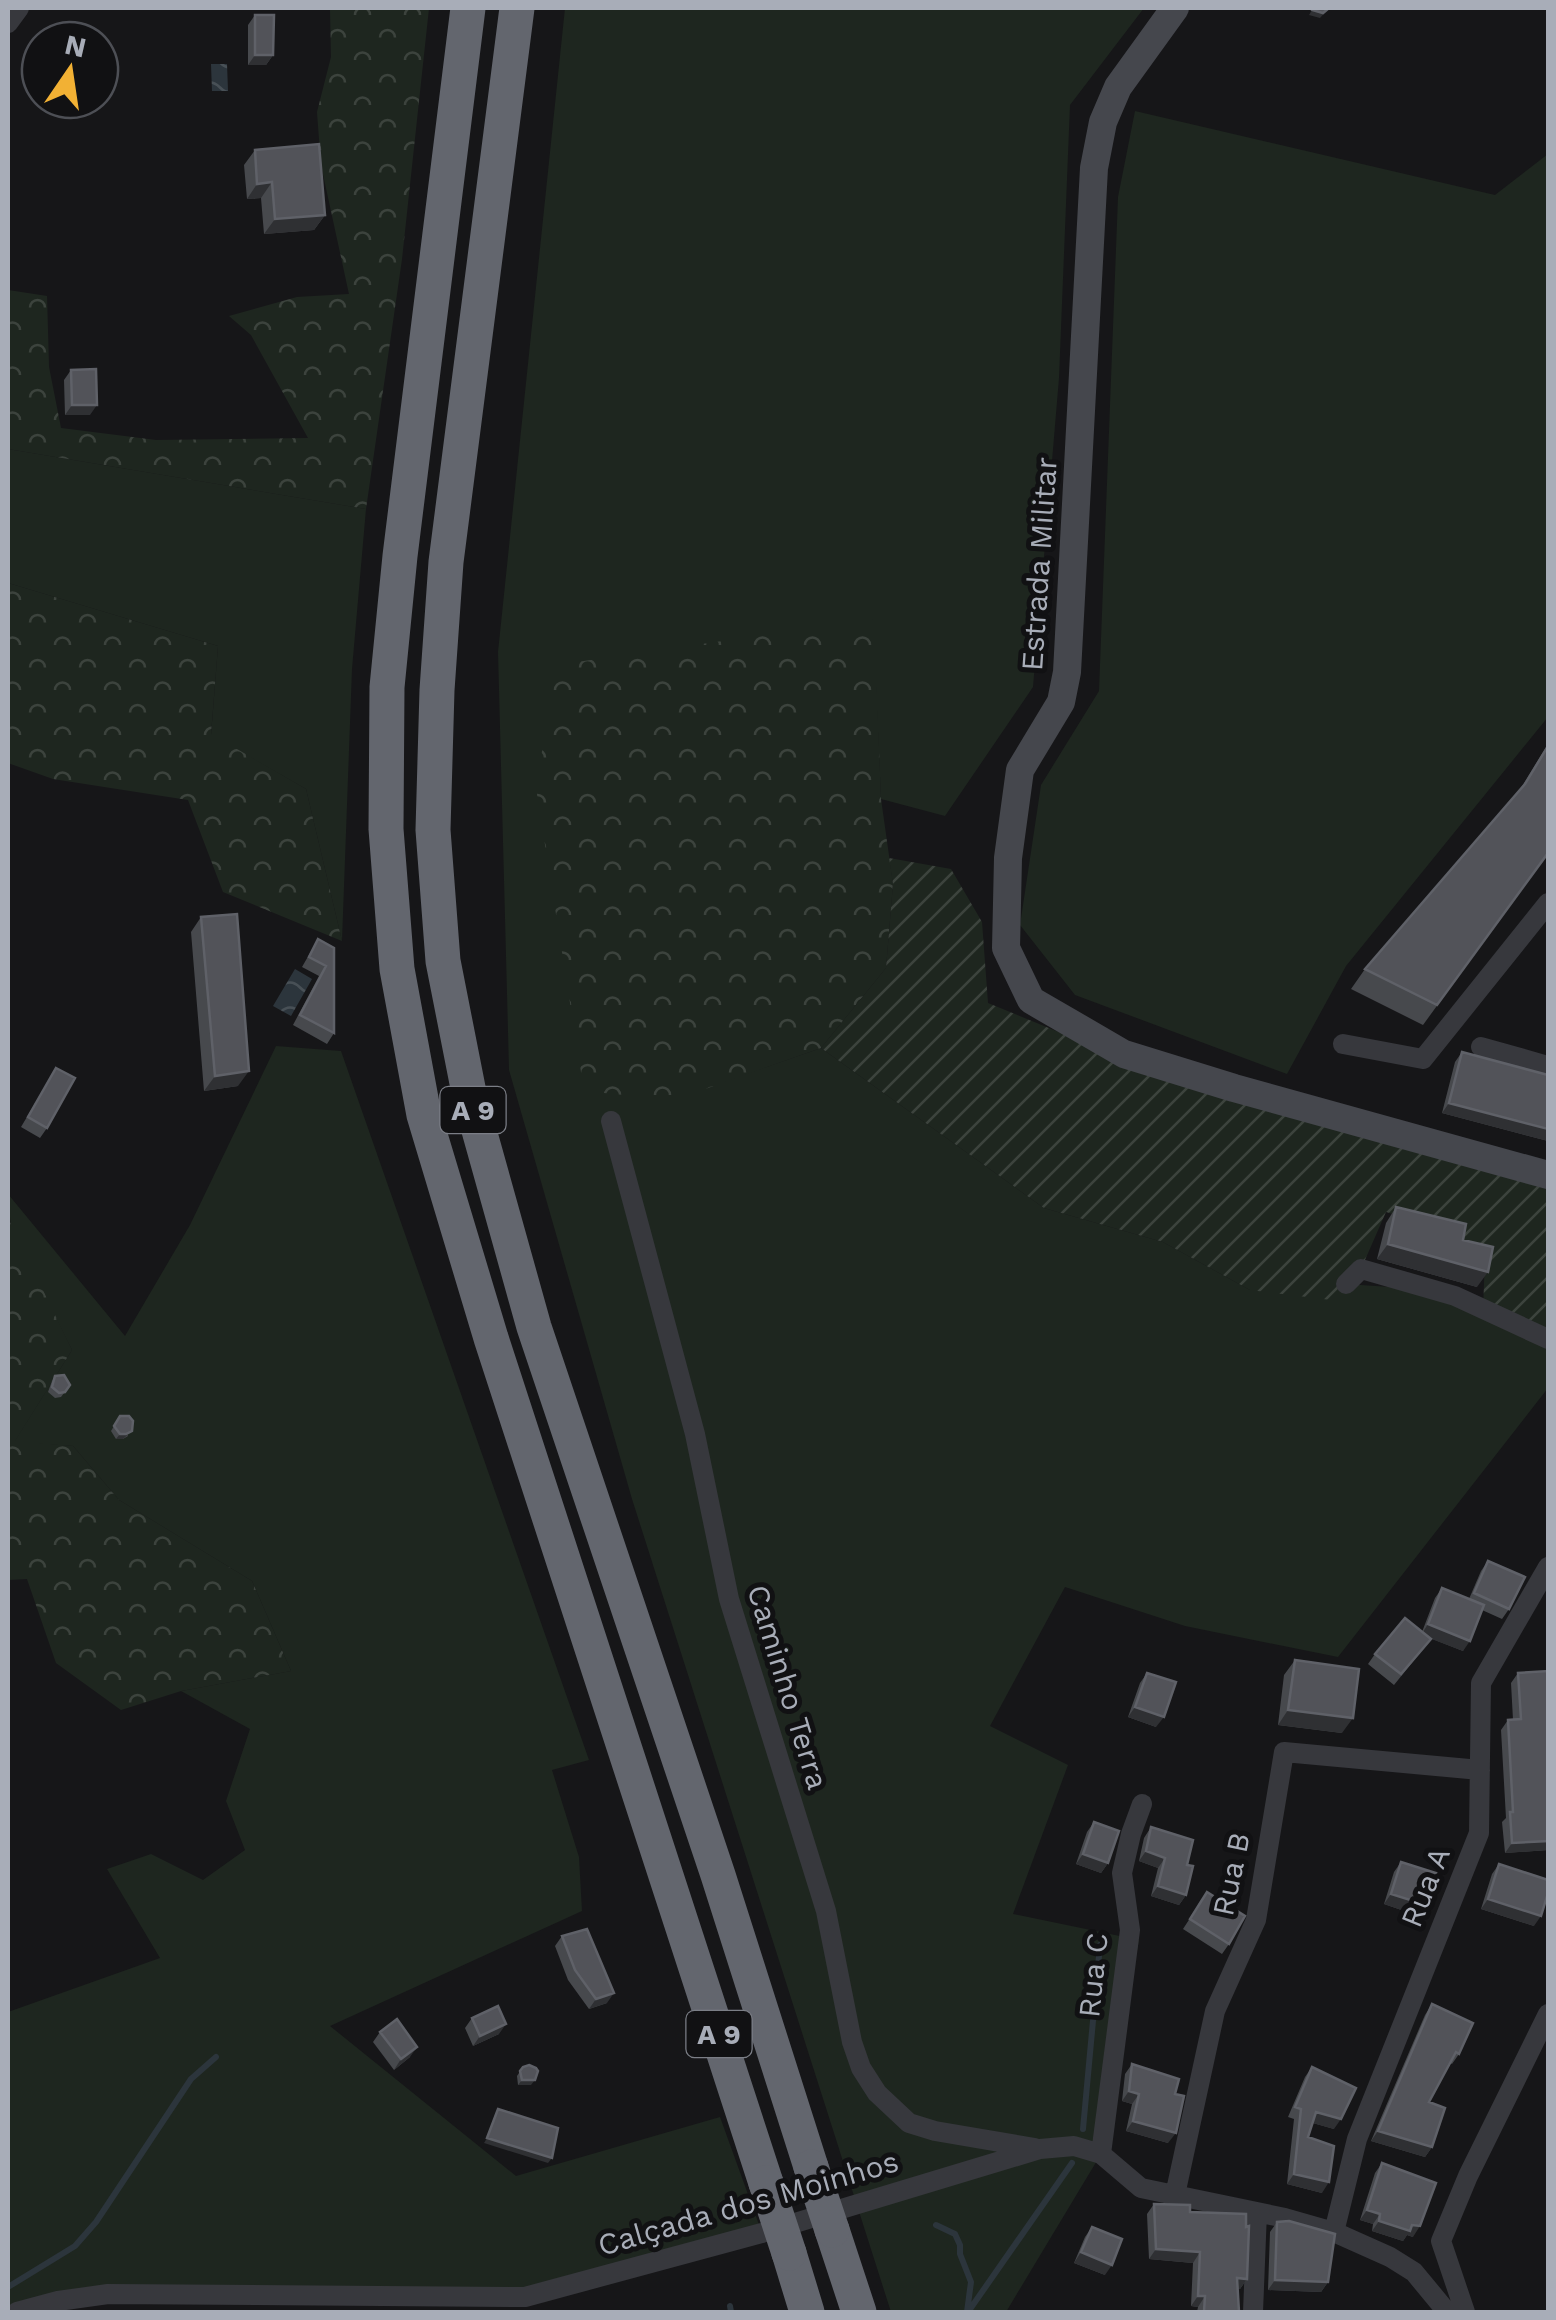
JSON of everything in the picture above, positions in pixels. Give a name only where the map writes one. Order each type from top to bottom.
[{"type":"highway","name":"A 9","points":[[468,8],[387,687],[386,829],[398,969],[424,1114],[486,1320],[807,2312]]},
{"type":"highway","name":"A 9","points":[[517,8],[445,580],[433,830],[443,961],[470,1098],[534,1327],[718,1875],[859,2312]]},
{"type":"street","points":[[8,23],[19,8]]},
{"type":"street","name":"Estrada Militar","points":[[1175,8],[1118,87],[1102,122],[1094,168],[1067,672],[1061,702],[1020,770],[1008,858],[1006,948],[1031,1000],[1124,1054],[1548,1175]]},
{"type":"street","points":[[1344,1044],[1424,1060],[1548,903]]},
{"type":"street","points":[[1481,1048],[1548,1066]]},
{"type":"street","name":"Caminho Terra","points":[[611,1121],[694,1434],[728,1599],[826,1911],[860,2068],[877,2093],[909,2123],[936,2132],[1040,2149]]},
{"type":"street","points":[[1346,1284],[1361,1269],[1455,1296],[1483,1312],[1548,1338]]},
{"type":"street","name":"Rua A","points":[[1334,2232],[1357,2139],[1480,1833],[1481,1683],[1548,1566]]},
{"type":"street","name":"Rua B","points":[[1175,2195],[1215,2010],[1256,1920],[1284,1752],[1480,1770]]},
{"type":"street","name":"Rua C","points":[[1101,2154],[1130,1930],[1122,1874],[1130,1834],[1142,1804]]},
{"type":"street","points":[[1465,2312],[1441,2241],[1468,2176],[1548,2014]]},
{"type":"street","name":"Calçada dos Moinhos","points":[[17,2312],[108,2294],[526,2298],[762,2233],[1040,2149],[1074,2146],[1101,2154]]},
{"type":"street","points":[[1101,2154],[1141,2188],[1334,2232],[1390,2257],[1414,2272],[1447,2312]]},
{"type":"street","points":[[1253,2312],[1257,2212]]},
{"type":"green space","points":[[330,8],[429,8],[402,259],[366,509],[8,449],[8,290],[47,296],[49,367],[61,428],[156,440],[308,438],[251,335],[229,316],[297,297],[349,294],[321,165],[317,112],[331,57]]},
{"type":"green space","points":[[565,8],[1144,8],[1070,105],[1059,378],[1033,687],[945,816],[881,799],[873,619],[674,1099],[821,1048],[1044,1208],[1163,1242],[1250,1290],[1346,1284],[1435,1290],[1548,1339],[1548,1388],[1338,1657],[1185,1626],[1065,1587],[990,1726],[1068,1765],[1013,1914],[1139,1940],[1101,2154],[1006,2312],[891,2312],[632,1499],[509,1070],[498,652]]},
{"type":"green space","points":[[1135,111],[1495,195],[1548,154],[1548,717],[1346,966],[1287,1074],[1075,995],[1020,925],[1041,785],[1099,691],[1118,197]]},
{"type":"green space","points":[[8,449],[366,509],[352,669],[342,941],[306,789],[211,735],[218,646],[8,583]]},
{"type":"green space","points":[[8,583],[218,646],[211,734],[306,789],[342,941],[223,892],[188,800],[53,779],[8,763]]},
{"type":"green space","points":[[874,619],[881,799],[893,884],[886,968],[821,1048],[674,1100],[584,1091],[536,788],[556,665]]},
{"type":"green space","points":[[889,858],[951,869],[982,922],[988,1003],[1207,1093],[1548,1189],[1548,1339],[1483,1311],[1485,1257],[1460,1251],[1463,1235],[1386,1212],[1361,1269],[1331,1300],[1250,1290],[1163,1242],[1044,1208],[821,1048],[886,968],[893,884]]},
{"type":"green space","points":[[276,1046],[341,1051],[589,1760],[552,1770],[579,1857],[582,1911],[330,2026],[516,2176],[720,2117],[762,2233],[525,2297],[59,2301],[8,2312],[8,2012],[160,1958],[107,1869],[151,1854],[203,1880],[245,1850],[226,1801],[250,1729],[181,1691],[291,1671],[252,1581],[119,1500],[73,1446],[14,1442],[72,1350],[11,1229],[8,1194],[125,1336],[190,1225]]},
{"type":"green space","points":[[8,1218],[72,1350],[15,1441],[73,1446],[119,1500],[252,1581],[291,1671],[181,1691],[121,1710],[56,1663],[27,1579],[8,1580]]},
{"type":"water","points":[[211,64],[227,64],[228,91],[212,91]]},
{"type":"water","points":[[295,969],[312,979],[291,1016],[273,1006]]},
{"type":"building","points":[[255,15],[274,15],[273,55],[255,55]]},
{"type":"building","points":[[319,144],[325,215],[275,219],[272,182],[257,184],[255,150]]},
{"type":"building","points":[[96,369],[97,405],[72,405],[71,370]]},
{"type":"building","points":[[1548,746],[1548,853],[1437,1005],[1365,969],[1525,784]]},
{"type":"building","points":[[237,914],[249,1071],[215,1076],[201,917]]},
{"type":"building","points":[[318,939],[334,948],[334,1033],[300,1015],[326,966],[309,957]]},
{"type":"building","points":[[1462,1052],[1548,1075],[1548,1129],[1449,1103]]},
{"type":"building","points":[[56,1068],[75,1078],[47,1128],[28,1117]]},
{"type":"building","points":[[1396,1207],[1466,1224],[1463,1240],[1493,1247],[1488,1272],[1388,1244]]},
{"type":"building","points":[[64,1375],[70,1385],[59,1393],[52,1387],[55,1376]]},
{"type":"building","points":[[120,1416],[129,1416],[133,1421],[132,1431],[120,1434],[114,1426]]},
{"type":"building","points":[[1488,1561],[1525,1577],[1509,1609],[1474,1593]]},
{"type":"building","points":[[1442,1588],[1484,1605],[1470,1641],[1428,1624]]},
{"type":"building","points":[[1405,1618],[1431,1639],[1401,1674],[1375,1654]]},
{"type":"building","points":[[1295,1660],[1359,1669],[1353,1718],[1288,1710]]},
{"type":"building","points":[[1548,1671],[1548,1841],[1512,1843],[1508,1720],[1521,1719],[1518,1673]]},
{"type":"building","points":[[1147,1673],[1176,1682],[1164,1717],[1135,1707]]},
{"type":"building","points":[[1094,1822],[1119,1831],[1108,1863],[1083,1854]]},
{"type":"building","points":[[1151,1827],[1193,1840],[1187,1865],[1193,1866],[1186,1895],[1158,1886],[1165,1858],[1146,1851]]},
{"type":"building","points":[[1401,1862],[1436,1873],[1426,1905],[1391,1894]]},
{"type":"building","points":[[1499,1864],[1548,1880],[1541,1916],[1488,1899]]},
{"type":"building","points":[[1207,1892],[1245,1916],[1229,1944],[1190,1919]]},
{"type":"building","points":[[587,1929],[614,1993],[596,1999],[575,1970],[562,1936]]},
{"type":"building","points":[[1432,2004],[1473,2023],[1429,2102],[1445,2108],[1432,2147],[1378,2131]]},
{"type":"building","points":[[498,2006],[506,2024],[480,2036],[472,2018]]},
{"type":"building","points":[[397,2019],[417,2047],[401,2059],[380,2032]]},
{"type":"building","points":[[1132,2064],[1179,2079],[1175,2094],[1184,2096],[1176,2133],[1133,2121],[1139,2094],[1129,2091]]},
{"type":"building","points":[[529,2065],[538,2071],[535,2080],[522,2080],[520,2071]]},
{"type":"building","points":[[1312,2067],[1356,2088],[1341,2119],[1316,2112],[1308,2137],[1334,2146],[1329,2182],[1294,2174],[1301,2109],[1295,2107]]},
{"type":"building","points":[[498,2109],[558,2128],[552,2158],[487,2138]]},
{"type":"building","points":[[1382,2163],[1436,2183],[1420,2226],[1412,2225],[1410,2231],[1379,2221],[1380,2214],[1367,2210]]},
{"type":"building","points":[[1154,2204],[1190,2205],[1190,2212],[1246,2214],[1247,2279],[1237,2278],[1239,2312],[1204,2312],[1205,2296],[1198,2296],[1200,2252],[1156,2249]]},
{"type":"building","points":[[1289,2221],[1335,2234],[1328,2282],[1275,2280],[1277,2222]]},
{"type":"building","points":[[1092,2227],[1122,2239],[1112,2265],[1081,2252]]},
{"type":"waterway","points":[[1083,2129],[1100,1945]]},
{"type":"waterway","points":[[8,2287],[75,2246],[96,2222],[191,2079],[216,2057]]},
{"type":"waterway","points":[[968,2312],[1072,2163]]},
{"type":"waterway","points":[[936,2225],[955,2234],[960,2245],[971,2282],[967,2312]]},
{"type":"waterway","points":[[730,2306],[731,2312]]}]
